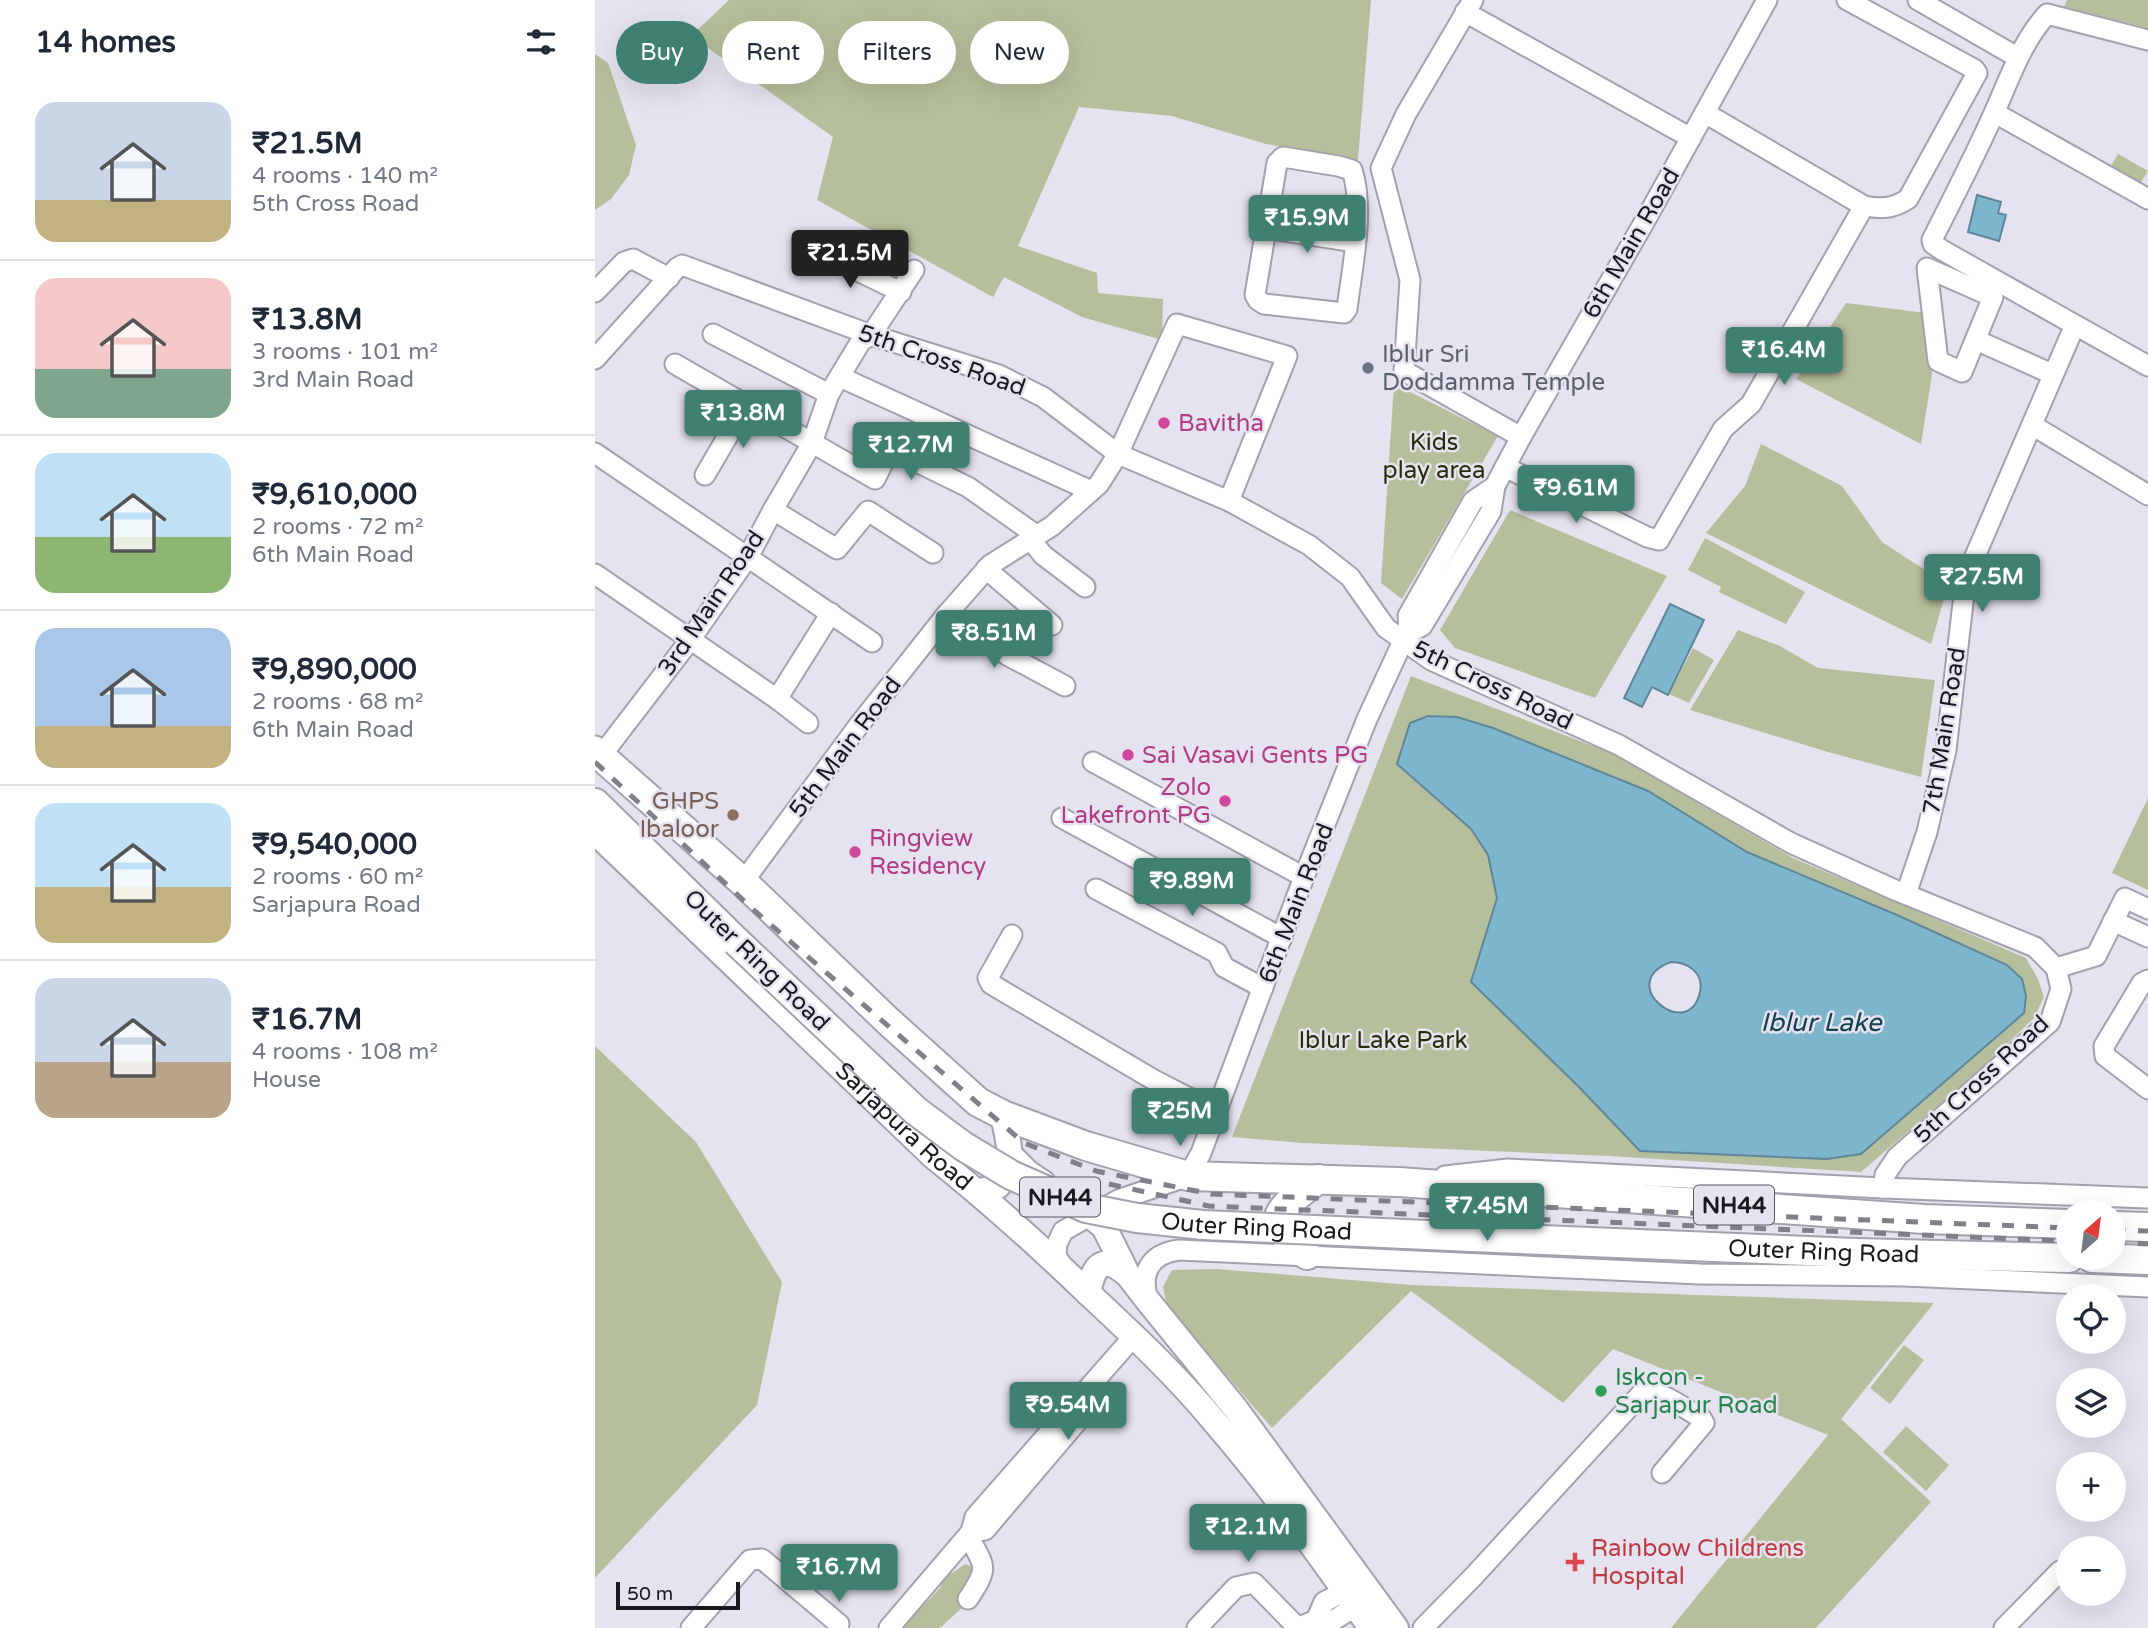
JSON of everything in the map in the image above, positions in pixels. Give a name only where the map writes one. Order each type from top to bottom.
[{"type":"highway","name":"Outer Ring Road","points":[[597,751],[743,882],[978,1102],[1003,1115],[1086,1146],[1188,1176],[1399,1182],[1924,1219],[2056,1224]]},
{"type":"highway","name":"Outer Ring Road","points":[[595,803],[736,941],[925,1118],[963,1146],[1011,1175],[1086,1208],[1137,1218],[1203,1225],[1472,1237],[1903,1265],[2056,1259]]},
{"type":"highway","points":[[1307,1255],[1281,1233],[1278,1221],[1288,1202],[1318,1179]]},
{"type":"highway","points":[[2126,1226],[2148,1227]]},
{"type":"highway","points":[[2126,1259],[2148,1260]]},
{"type":"main road","name":"Sarjapura Road","points":[[595,832],[933,1156],[978,1192],[1088,1293]]},
{"type":"main road","points":[[978,1192],[998,1186],[1004,1179],[1012,1157],[1003,1115]]},
{"type":"main road","name":"Sarjapura Road","points":[[1012,1157],[1028,1173],[1091,1214],[1104,1227],[1128,1275],[1235,1408],[1397,1628]]},
{"type":"main road","points":[[1128,1275],[1120,1268],[1099,1265],[1093,1270],[1088,1293],[1214,1420],[1299,1528],[1371,1628]]},
{"type":"street","name":"6th Main Road","points":[[1188,1176],[1204,1146],[1304,877],[1367,719],[1406,637],[1422,626],[1491,511],[1495,486],[1521,437],[1767,0]]},
{"type":"street","points":[[1705,113],[1864,206],[1882,209],[1896,206],[1908,199],[1977,73],[1975,69],[1847,0]]},
{"type":"street","points":[[1918,0],[2017,57]]},
{"type":"street","points":[[1521,437],[1404,371],[1410,280],[1381,168],[1406,114],[1469,6],[1691,138]]},
{"type":"street","points":[[2148,40],[2047,14],[2037,24],[2017,57],[1995,113],[1932,240],[1933,244],[2148,366]]},
{"type":"street","points":[[1995,113],[2148,199]]},
{"type":"street","points":[[1352,170],[1357,186],[1355,242],[1347,309],[1344,313],[1264,304],[1258,300],[1255,295],[1279,159],[1352,170],[1381,168]]},
{"type":"street","points":[[1506,467],[1647,537],[1659,540],[1723,429],[1751,404],[1864,206]]},
{"type":"street","points":[[1265,228],[1355,242]]},
{"type":"street","points":[[817,251],[901,292]]},
{"type":"street","name":"5th Cross Road","points":[[595,292],[624,262],[633,259],[999,375],[1043,397],[1118,454],[1229,501],[1309,545],[1350,577],[1386,628],[1406,637],[1431,660],[1619,745],[1791,843],[2035,947],[2056,968],[2061,989],[2050,1022],[1897,1157],[1885,1175],[1884,1188]]},
{"type":"street","points":[[1927,268],[1993,297],[1976,340],[1962,372],[1938,360],[1927,268]]},
{"type":"street","name":"3rd Main Road","points":[[597,751],[690,640],[748,557],[811,443],[829,394],[861,341],[870,335],[914,270]]},
{"type":"street","points":[[595,359],[676,271]]},
{"type":"street","name":"5th Main Road","points":[[743,882],[859,725],[986,569],[1052,526],[1099,484],[1118,454],[1177,324],[1287,356],[1229,501]]},
{"type":"street","points":[[713,334],[829,394]]},
{"type":"street","name":"7th Main Road","points":[[1906,894],[1927,832],[1946,750],[1966,577],[2071,334]]},
{"type":"street","points":[[1976,340],[2052,374]]},
{"type":"street","points":[[675,364],[875,479],[890,449],[968,487],[1033,537],[1043,555],[1085,587]]},
{"type":"street","points":[[841,377],[1091,491]]},
{"type":"street","points":[[705,475],[746,405]]},
{"type":"street","points":[[2032,425],[2148,495]]},
{"type":"street","points":[[595,453],[873,642]]},
{"type":"street","points":[[773,510],[837,549],[868,512],[933,553]]},
{"type":"street","points":[[986,569],[1052,625]]},
{"type":"street","points":[[595,573],[808,723]]},
{"type":"street","points":[[777,699],[831,613]]},
{"type":"street","points":[[947,614],[1007,655],[1065,686]]},
{"type":"street","points":[[1093,762],[1304,877]]},
{"type":"street","points":[[1062,818],[1282,938]]},
{"type":"street","points":[[1096,889],[1217,953],[1224,967],[1263,988]]},
{"type":"street","points":[[2056,968],[2096,956],[2125,898],[2148,909]]},
{"type":"street","points":[[2113,921],[2148,937]]},
{"type":"street","points":[[1012,935],[988,978],[991,984],[1154,1080],[1187,1097],[1218,1108]]},
{"type":"street","points":[[2148,980],[2142,983],[2104,1051],[2105,1056],[2148,1089]]},
{"type":"street","points":[[1399,1182],[1508,1169],[2148,1198]]},
{"type":"street","points":[[1065,1270],[1056,1255],[1057,1244],[1063,1231],[1118,1200],[1188,1176]]},
{"type":"street","points":[[1148,1301],[1145,1280],[1148,1269],[1153,1261],[1168,1252],[1307,1255],[1700,1273],[1903,1265],[2148,1287]]},
{"type":"street","points":[[889,1628],[970,1534],[985,1530],[1138,1341]]},
{"type":"street","points":[[1423,1628],[1642,1393],[1648,1391],[1658,1393],[1700,1418],[1703,1423],[1662,1473]]},
{"type":"street","points":[[968,1599],[983,1577],[984,1569],[970,1534]]},
{"type":"street","points":[[696,1605],[732,1565],[762,1559],[839,1627]]},
{"type":"street","points":[[691,1628],[750,1560]]},
{"type":"street","points":[[2004,1628],[2056,1575]]},
{"type":"street","points":[[1197,1628],[1236,1587],[1254,1583],[1302,1626],[1334,1620],[1350,1599]]},
{"type":"green space","points":[[729,0],[1371,0],[1358,160],[1266,144],[1172,116],[1079,107],[1018,246],[1097,273],[1098,293],[1163,299],[1162,340],[1082,317],[1004,277],[993,297],[817,200],[833,137],[758,84],[824,84],[824,21],[722,21],[722,58],[708,48],[707,21]]},
{"type":"green space","points":[[2067,0],[2148,0],[2148,28],[2064,7]]},
{"type":"green space","points":[[595,54],[608,63],[636,145],[629,175],[611,199],[595,210]]},
{"type":"green space","points":[[2118,154],[2148,171],[2139,186],[2109,169]]},
{"type":"green space","points":[[1846,303],[1926,313],[1932,374],[1921,444],[1796,379]]},
{"type":"green space","name":"Kids play area","points":[[1394,384],[1498,436],[1402,599],[1381,583]]},
{"type":"green space","points":[[1761,444],[1842,486],[1882,542],[1948,585],[1931,644],[1706,533],[1745,486]]},
{"type":"green space","points":[[1510,510],[1667,576],[1595,698],[1455,648],[1440,630]]},
{"type":"green space","points":[[1705,538],[1805,592],[1786,624],[1719,592],[1721,587],[1688,570]]},
{"type":"green space","points":[[1738,630],[1780,646],[1818,668],[1935,680],[1921,777],[1690,710]]},
{"type":"green space","points":[[1693,648],[1714,660],[1689,703],[1669,694]]},
{"type":"green space","name":"Iblur Lake Park","points":[[1411,676],[1611,753],[1793,858],[2026,958],[2044,997],[2034,1018],[1984,1066],[1861,1172],[1232,1137]],"holes":[[[1458,717],[1493,728],[1648,791],[1747,852],[1897,915],[1861,1154],[1827,1159],[1640,1151],[1578,1086],[1471,982],[1497,898],[1488,855],[1471,829]]]},
{"type":"green space","points":[[2148,798],[2148,890],[2112,873]]},
{"type":"green space","points":[[595,1046],[696,1142],[782,1282],[757,1405],[595,1578]]},
{"type":"green space","points":[[1217,1269],[1411,1285],[1934,1303],[1841,1419],[1931,1502],[1816,1628],[1671,1628],[1828,1435],[1613,1349],[1563,1403],[1411,1291],[1272,1428],[1167,1306],[1163,1287],[1172,1270]]},
{"type":"green space","points":[[1904,1345],[1924,1360],[1890,1404],[1870,1388]]},
{"type":"green space","points":[[1906,1426],[1949,1465],[1926,1491],[1883,1452]]},
{"type":"green space","points":[[965,1564],[978,1569],[962,1594],[963,1607],[940,1628],[899,1628],[919,1601],[926,1603],[940,1588],[945,1576]]},
{"type":"water","points":[[1977,195],[2001,202],[1998,213],[2006,215],[1999,241],[1968,232]]},
{"type":"water","points":[[1670,604],[1704,620],[1668,695],[1652,687],[1642,707],[1624,698]]},
{"type":"water","name":"Iblur Lake","points":[[1428,716],[1457,717],[1493,728],[1648,791],[1747,852],[2007,965],[2022,979],[2026,996],[2024,1013],[1861,1154],[1827,1159],[1640,1151],[1578,1086],[1471,982],[1497,898],[1488,855],[1471,829],[1397,764],[1410,723]],"holes":[[[1671,962],[1689,966],[1700,979],[1700,992],[1693,1007],[1683,1012],[1671,1011],[1660,1004],[1652,994],[1650,983],[1655,971]]]},
{"type":"railway","points":[[595,762],[756,912],[1024,1143],[1096,1171],[1211,1194],[2056,1227]]},
{"type":"railway","points":[[1109,1184],[1209,1206],[2056,1240]]},
{"type":"railway","points":[[2126,1230],[2148,1231]]},
{"type":"railway","points":[[2126,1243],[2148,1244]]},
{"type":"place","name":"Iblur Sri Doddamma Temple","points":[[1368,368]]},
{"type":"place","name":"Bavitha","points":[[1164,423]]},
{"type":"place","name":"Sai Vasavi Gents PG","points":[[1128,755]]},
{"type":"place","name":"Zolo Lakefront PG","points":[[1225,801]]},
{"type":"place","name":"GHPS Ibaloor","points":[[733,815]]},
{"type":"place","name":"Ringview Residency","points":[[855,852]]},
{"type":"place","name":"Iskcon - Sarjapur Road","points":[[1601,1391]]},
{"type":"place","name":"Rainbow Childrens Hospital","points":[[1575,1562]]}]
